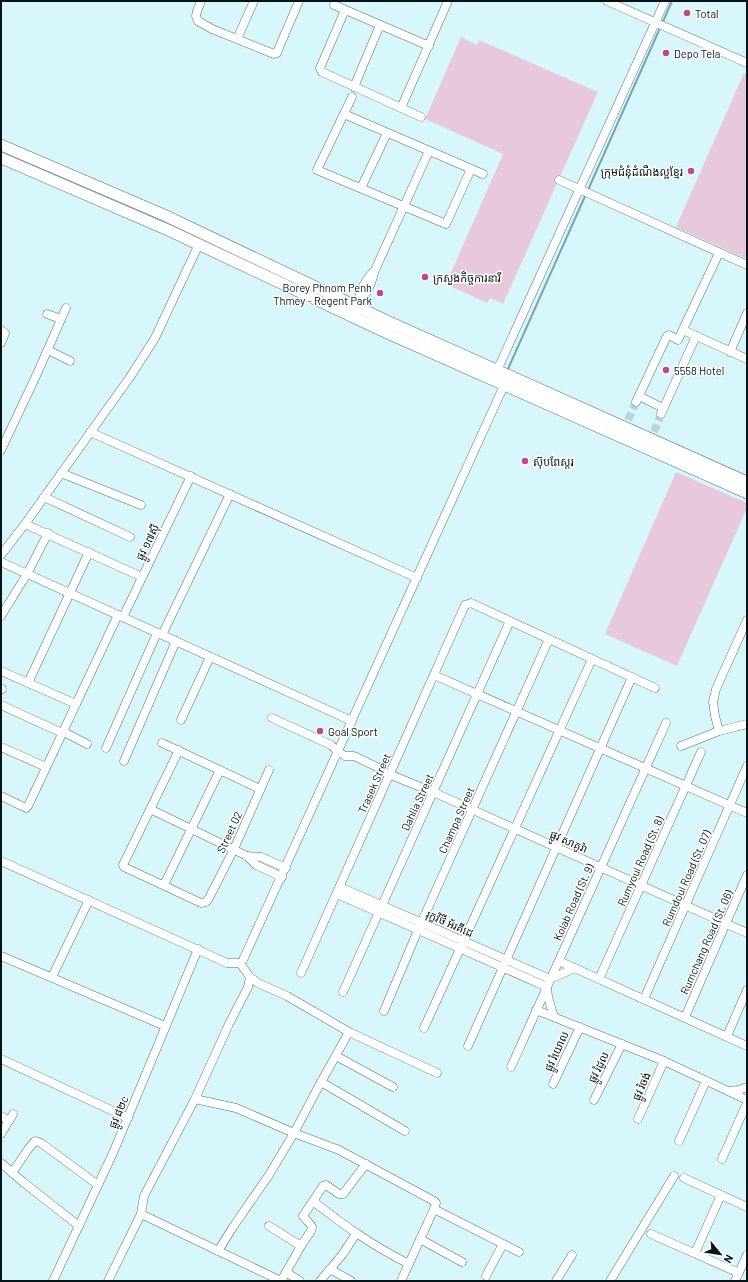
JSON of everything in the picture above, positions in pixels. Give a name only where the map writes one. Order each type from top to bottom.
[{"type":"main road","points":[[1,145],[186,225],[355,312]]},
{"type":"main road","points":[[1,158],[355,312],[506,380],[747,482]]},
{"type":"main road","points":[[506,380],[626,424],[650,440],[747,493]]},
{"type":"street","points":[[201,1],[196,16],[198,21],[212,29],[274,54],[277,53],[299,1]]},
{"type":"street","points":[[237,39],[254,1]]},
{"type":"street","points":[[401,108],[448,1]]},
{"type":"street","points":[[606,1],[747,63]]},
{"type":"street","points":[[495,375],[657,23],[665,1]]},
{"type":"street","points":[[334,5],[429,46]]},
{"type":"street","points":[[345,10],[320,68],[322,72],[421,117]]},
{"type":"street","points":[[354,87],[380,25]]},
{"type":"street","points":[[352,97],[317,170],[446,224],[471,169]]},
{"type":"street","points":[[344,114],[483,174]]},
{"type":"street","points":[[361,188],[387,132]]},
{"type":"street","points":[[355,312],[363,300],[371,283],[375,270],[429,151]]},
{"type":"street","points":[[559,180],[747,265]]},
{"type":"street","points":[[1,555],[25,524],[130,377],[155,338],[199,244]]},
{"type":"street","points":[[678,340],[684,330],[719,252]]},
{"type":"street","points":[[1,450],[66,308]]},
{"type":"street","points":[[730,352],[747,313]]},
{"type":"street","points":[[47,314],[61,319]]},
{"type":"street","points":[[1,330],[6,333],[1,343]]},
{"type":"street","points":[[684,330],[747,360]]},
{"type":"street","points":[[691,346],[669,335],[667,336],[637,399],[662,411],[696,336]]},
{"type":"street","points":[[48,350],[70,361]]},
{"type":"street","points":[[2,863],[89,900],[227,963],[240,963],[246,956],[286,868],[345,756],[352,721],[506,380]]},
{"type":"street","points":[[90,432],[417,578]]},
{"type":"street","points":[[61,473],[141,505]]},
{"type":"street","name":"ផ្លូវ ១៧ស៊ី","points":[[1,796],[27,807],[76,704],[120,616],[142,576],[191,476]]},
{"type":"street","points":[[106,748],[160,634],[230,494]]},
{"type":"street","points":[[44,497],[130,537]]},
{"type":"street","points":[[25,524],[142,576]]},
{"type":"street","points":[[1,616],[27,574],[48,533]]},
{"type":"street","points":[[28,683],[89,552]]},
{"type":"street","points":[[1,562],[352,721]]},
{"type":"street","name":"Trasek Street","points":[[301,973],[465,605],[471,603],[510,622]]},
{"type":"street","points":[[719,730],[713,702],[716,689],[747,620]]},
{"type":"street","points":[[510,622],[655,688]]},
{"type":"street","name":"Dahlia Street","points":[[343,992],[510,622]]},
{"type":"street","name":"Champa Street","points":[[384,1011],[420,926],[549,639]]},
{"type":"street","points":[[124,761],[176,641]]},
{"type":"street","points":[[181,720],[210,657]]},
{"type":"street","points":[[424,1028],[592,659]]},
{"type":"street","points":[[1,671],[76,704]]},
{"type":"street","points":[[434,675],[747,813]]},
{"type":"street","points":[[468,1046],[632,677]]},
{"type":"street","points":[[1,705],[87,744]]},
{"type":"street","name":"ផ្លូវ សាគូរ៉ា","points":[[272,718],[331,745],[345,756],[378,772],[381,770],[433,792],[747,933]]},
{"type":"street","name":"Kolab Road (St. 9)","points":[[511,1067],[666,724]]},
{"type":"street","points":[[682,746],[719,730],[747,724]]},
{"type":"street","points":[[162,742],[260,789]]},
{"type":"street","points":[[1,747],[46,767]]},
{"type":"street","points":[[179,750],[123,865],[124,867],[164,885],[220,770]]},
{"type":"street","name":"Rumyoul Road (St. 8)","points":[[599,979],[701,752]]},
{"type":"street","name":"Rumdoul Road (St. 07)","points":[[644,999],[747,766]]},
{"type":"street","name":"Street 02","points":[[164,885],[201,904],[206,902],[234,849],[269,770]]},
{"type":"street","points":[[150,808],[234,849],[247,856],[256,865],[282,877]]},
{"type":"street","points":[[247,856],[261,857],[286,868]]},
{"type":"street","name":"Rumchang Road (St. 06)","points":[[685,1017],[747,875]]},
{"type":"street","name":"រុក្ខវិថី អ័រគីដេ","points":[[338,890],[549,983]]},
{"type":"street","points":[[52,977],[89,900]]},
{"type":"street","name":"ផ្លូវ ៨២c","points":[[53,1281],[128,1118],[198,949]]},
{"type":"street","points":[[1,956],[165,1026]]},
{"type":"street","points":[[559,961],[747,1046]]},
{"type":"street","points":[[240,963],[250,977],[350,1032],[437,1073]]},
{"type":"street","points":[[554,1017],[548,997],[549,983],[575,968]]},
{"type":"street","points":[[108,1281],[141,1214],[144,1196],[196,1099],[229,1024],[248,987],[250,977]]},
{"type":"street","points":[[727,1036],[747,990]]},
{"type":"street","points":[[536,1010],[664,1061],[747,1101],[722,1159]]},
{"type":"street","name":"ផ្លូវ រំយោល","points":[[553,1084],[580,1027]]},
{"type":"street","points":[[218,1251],[269,1175],[350,1032]]},
{"type":"street","name":"ផ្លូវ រំដូល","points":[[594,1100],[622,1044]]},
{"type":"street","points":[[336,1056],[393,1087]]},
{"type":"street","points":[[1,1059],[128,1118]]},
{"type":"street","name":"ផ្លូវ រំចង់","points":[[638,1119],[664,1061]]},
{"type":"street","points":[[679,1140],[706,1081]]},
{"type":"street","points":[[321,1082],[405,1131]]},
{"type":"street","points":[[728,1091],[735,1091],[747,1087]]},
{"type":"street","points":[[196,1099],[236,1108],[294,1133],[339,1150],[434,1201],[436,1203],[434,1209],[401,1281]]},
{"type":"street","points":[[1,1116],[11,1118],[1,1134]]},
{"type":"street","points":[[12,1173],[28,1148],[35,1141],[41,1143],[98,1185]]},
{"type":"street","points":[[1,1163],[79,1226]]},
{"type":"street","points":[[141,1214],[281,1281],[311,1231],[312,1227],[310,1222],[305,1220],[303,1216],[314,1202],[323,1186],[343,1194],[366,1164]]},
{"type":"street","points":[[610,1281],[674,1176]]},
{"type":"street","points":[[684,1178],[747,1207]]},
{"type":"street","points":[[695,1253],[721,1195]]},
{"type":"street","points":[[314,1202],[356,1234],[383,1251],[409,1264]]},
{"type":"street","points":[[434,1209],[518,1252]]},
{"type":"street","points":[[269,1226],[301,1246]]},
{"type":"street","points":[[320,1281],[356,1234]]},
{"type":"street","points":[[651,1234],[695,1253],[737,1277],[746,1259]]},
{"type":"street","points":[[420,1239],[462,1262]]},
{"type":"street","points":[[486,1276],[503,1244]]},
{"type":"street","points":[[556,1281],[572,1255]]},
{"type":"street","points":[[330,1269],[351,1281]]},
{"type":"street","points":[[286,1272],[300,1281]]},
{"type":"shaded area","points":[[461,37],[477,45],[479,40],[598,92],[503,304],[490,298],[487,303],[446,284],[503,154],[425,119]]},
{"type":"shaded area","points":[[744,73],[747,74],[747,259],[676,227]]},
{"type":"shaded area","points":[[676,472],[747,503],[747,508],[677,666],[605,634]]},
{"type":"waterway","points":[[662,24],[672,1]]},
{"type":"waterway","points":[[588,190],[660,28]]},
{"type":"waterway","points":[[508,369],[586,194]]},
{"type":"tunnel","points":[[628,420],[636,402]]},
{"type":"tunnel","points":[[654,432],[661,414]]},
{"type":"place","name":"Total","points":[[687,13]]},
{"type":"place","name":"Depo Tela","points":[[666,53]]},
{"type":"place","name":"ក្រុមជំនុំដំណឹងល្អខ្មែរ","points":[[691,171]]},
{"type":"place","name":"ក្រសួងកិច្ចការនារី","points":[[425,277]]},
{"type":"place","name":"Borey Phnom Penh Thmey - Regent Park","points":[[380,293]]},
{"type":"place","name":"5558 Hotel","points":[[666,370]]},
{"type":"place","name":"ស៊ុបពែស្តរ","points":[[525,461]]},
{"type":"place","name":"Goal Sport","points":[[320,731]]}]
